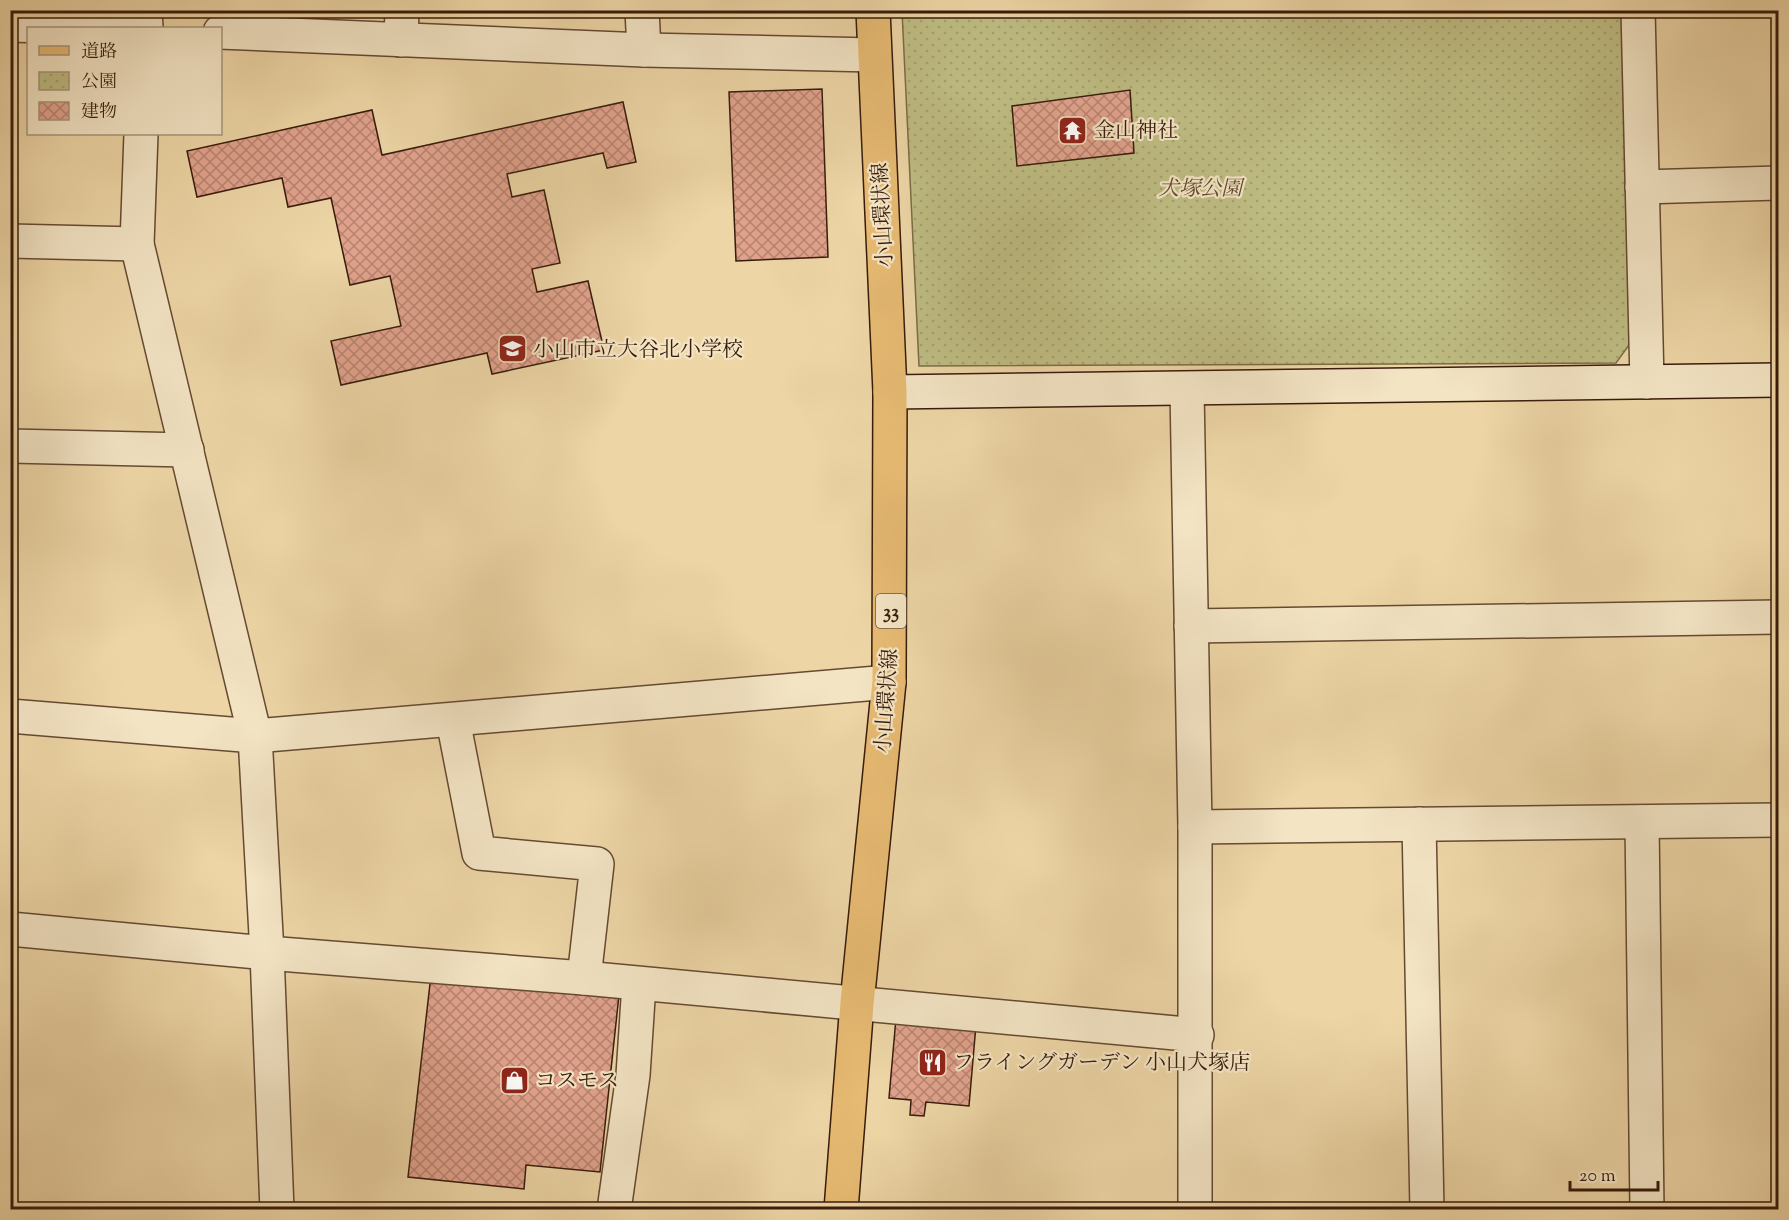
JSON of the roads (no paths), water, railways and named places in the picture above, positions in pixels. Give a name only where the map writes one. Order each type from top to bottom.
[{"type":"main road","name":"小山環状線","points":[[842,1209],[857,1003],[889,682],[890,392],[873,10]]},
{"type":"street","points":[[145,10],[146,27]]},
{"type":"street","points":[[642,10],[644,50]]},
{"type":"street","points":[[1638,10],[1647,382]]},
{"type":"street","points":[[222,33],[322,24],[401,25],[644,50],[874,55]]},
{"type":"street","points":[[10,26],[64,27]]},
{"type":"street","points":[[141,135],[137,244],[255,736],[267,953],[277,1209]]},
{"type":"street","points":[[1642,187],[1779,183]]},
{"type":"street","points":[[10,241],[137,244]]},
{"type":"street","points":[[890,392],[1187,390],[1779,380]]},
{"type":"street","points":[[1187,390],[1195,827],[1197,1035],[1195,1209]]},
{"type":"street","points":[[10,446],[187,450]]},
{"type":"street","points":[[1191,626],[1779,617]]},
{"type":"street","points":[[10,716],[255,736],[889,682]]},
{"type":"street","points":[[453,720],[479,853],[597,864],[584,978]]},
{"type":"street","points":[[1195,827],[1779,820]]},
{"type":"street","points":[[1642,822],[1647,1209]]},
{"type":"street","points":[[1419,824],[1427,1209]]},
{"type":"street","points":[[10,929],[267,953],[584,978],[1197,1035]]},
{"type":"street","points":[[614,1209],[633,1075],[639,984]]},
{"type":"place","name":"金山神社","points":[[1073,130]]},
{"type":"place","name":"小山市立大谷北小学校","points":[[512,349]]},
{"type":"place","name":"フライングガーデン 小山犬塚店","points":[[932,1062]]},
{"type":"place","name":"コスモス","points":[[514,1080]]},
{"type":"park label","name":"犬塚公園","points":[[1200,188]]}]
